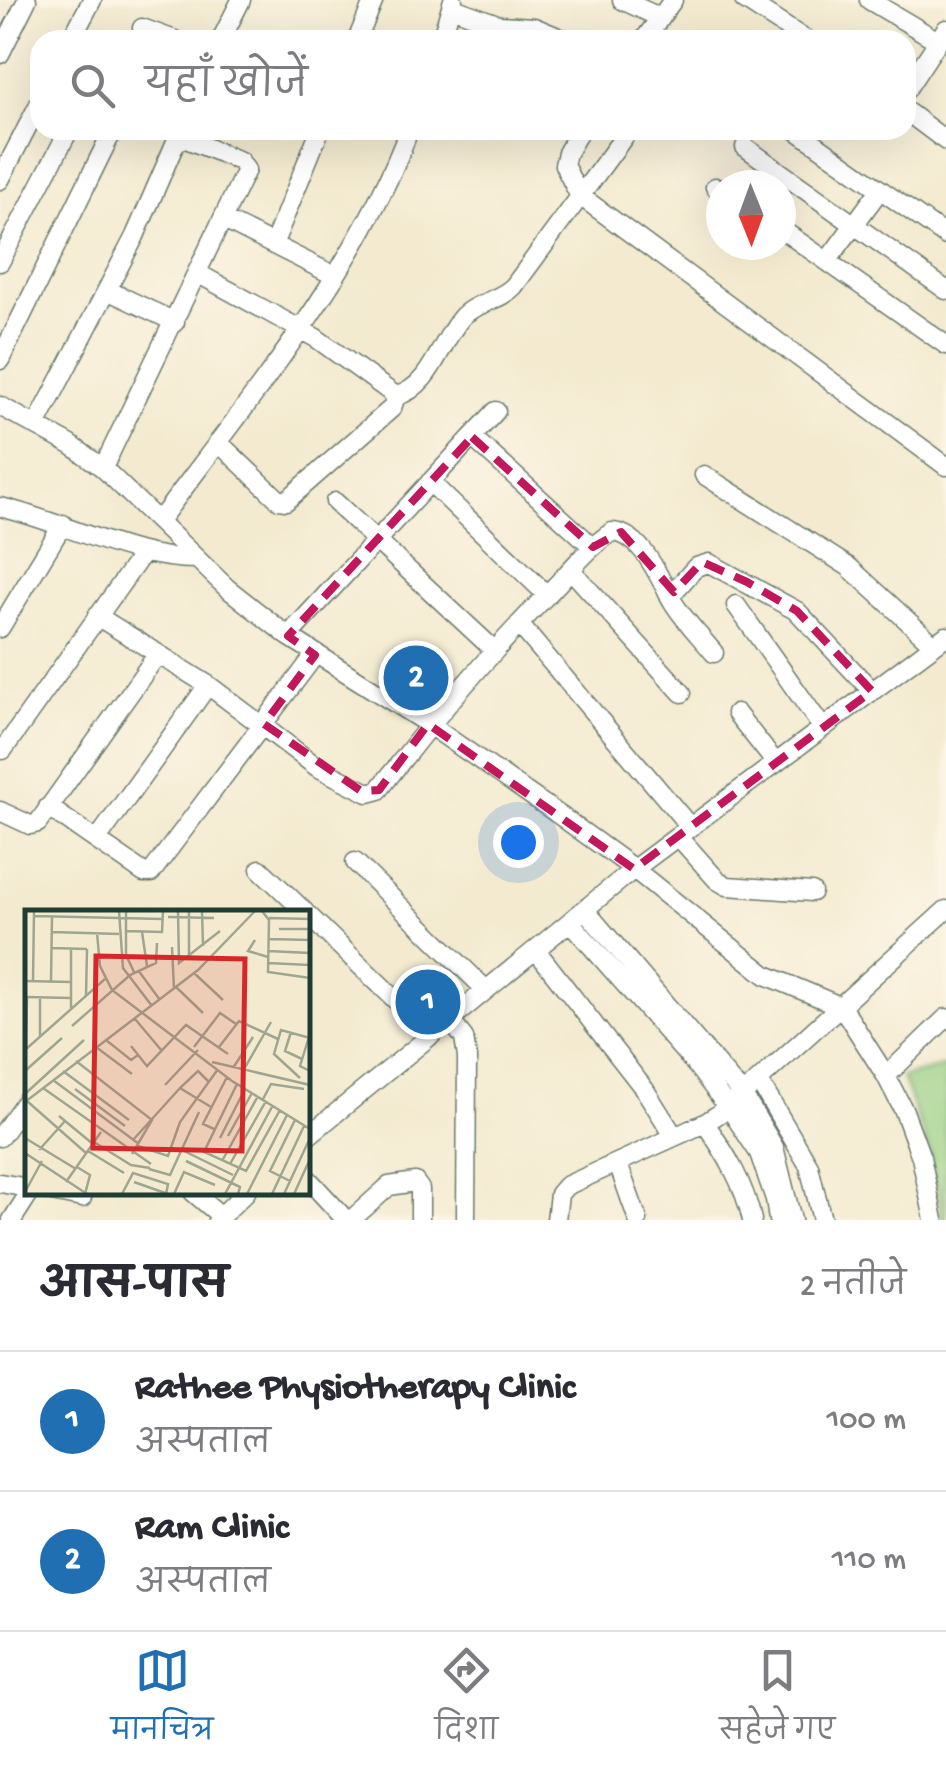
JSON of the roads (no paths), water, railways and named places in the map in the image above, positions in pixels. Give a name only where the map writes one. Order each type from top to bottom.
[{"type":"street","points":[[0,54],[28,0]]},
{"type":"street","points":[[77,30],[92,0]]},
{"type":"street","points":[[226,30],[241,0]]},
{"type":"street","points":[[362,30],[374,0]]},
{"type":"street","points":[[622,0],[651,30]]},
{"type":"street","points":[[656,30],[673,0]]},
{"type":"street","points":[[744,0],[790,30]]},
{"type":"street","points":[[869,0],[942,35],[916,75]]},
{"type":"street","points":[[444,30],[452,4],[500,25],[541,30]]},
{"type":"street","points":[[142,28],[148,30]]},
{"type":"street","points":[[916,118],[946,141]]},
{"type":"street","points":[[0,180],[30,122]]},
{"type":"street","points":[[0,262],[64,140]]},
{"type":"street","points":[[0,360],[108,140]]},
{"type":"street","points":[[36,426],[135,236],[177,140]]},
{"type":"street","points":[[103,468],[246,173],[245,166],[194,140]]},
{"type":"street","points":[[273,244],[316,140]]},
{"type":"street","points":[[158,520],[218,442],[334,276],[392,176],[405,140]]},
{"type":"street","points":[[574,140],[564,166],[580,195],[946,466]]},
{"type":"street","points":[[396,396],[414,389],[462,317],[476,306],[498,300],[514,286],[621,140]]},
{"type":"street","points":[[810,140],[946,236]]},
{"type":"street","points":[[745,147],[946,290]]},
{"type":"street","points":[[828,260],[879,191]]},
{"type":"street","points":[[224,220],[334,276]]},
{"type":"street","points":[[796,240],[946,345]]},
{"type":"street","points":[[197,273],[338,352],[396,396]]},
{"type":"street","points":[[107,290],[175,322]]},
{"type":"street","points":[[218,442],[279,500],[286,501],[392,408],[396,396]]},
{"type":"street","points":[[0,406],[103,468],[196,560],[288,636],[428,724],[634,870],[766,975],[842,1007],[886,1076],[921,1157],[934,1220]]},
{"type":"street","points":[[288,636],[496,411]]},
{"type":"street","points":[[472,437],[594,547]]},
{"type":"street","points":[[312,1124],[432,1035],[634,870],[940,640],[849,568],[704,476]]},
{"type":"street","points":[[430,482],[548,595]]},
{"type":"street","points":[[335,502],[494,650]]},
{"type":"street","points":[[0,506],[142,553],[196,560]]},
{"type":"street","points":[[0,628],[63,524]]},
{"type":"street","points":[[97,616],[208,685],[317,766],[368,794],[379,790],[428,724],[494,650],[610,533],[621,532],[656,566],[670,596],[714,653]]},
{"type":"street","points":[[3,750],[142,553]]},
{"type":"street","points":[[670,596],[699,564],[710,563],[797,611],[872,691]]},
{"type":"street","points":[[571,570],[682,693]]},
{"type":"street","points":[[736,605],[822,728]]},
{"type":"street","points":[[519,624],[684,832],[717,880],[727,886],[812,892]]},
{"type":"street","points":[[0,811],[33,826],[157,655]]},
{"type":"street","points":[[48,807],[144,873],[151,873],[315,655]]},
{"type":"street","points":[[97,840],[208,685]]},
{"type":"street","points":[[736,713],[775,762]]},
{"type":"street","points":[[354,862],[486,990]]},
{"type":"street","points":[[260,870],[302,910]]},
{"type":"street","points":[[556,1220],[559,1194],[566,1186],[705,1123],[736,1102],[946,910]]},
{"type":"street","points":[[578,916],[774,1147],[792,1220]]},
{"type":"street","points":[[310,918],[432,1035]]},
{"type":"street","points":[[536,950],[645,1090],[674,1136]]},
{"type":"street","points":[[886,1076],[946,1018]]},
{"type":"street","points":[[450,1020],[465,1040],[467,1056],[466,1220]]},
{"type":"street","points":[[760,1082],[809,1166],[822,1220]]},
{"type":"street","points":[[0,1138],[25,1102]]},
{"type":"street","points":[[736,1102],[760,1153],[778,1220]]},
{"type":"street","points":[[705,1123],[732,1164],[752,1220]]},
{"type":"street","points":[[618,1164],[638,1220]]},
{"type":"street","points":[[310,1181],[352,1219],[389,1186],[415,1182],[420,1189],[420,1220]]},
{"type":"street","points":[[12,1220],[18,1188]]},
{"type":"street","points":[[67,1195],[82,1198]]},
{"type":"street","points":[[196,1195],[219,1218],[243,1195]]},
{"type":"place","name":"Ram Clinic","points":[[416,678]]},
{"type":"place","name":"Rathee Physiotherapy Clinic","points":[[428,1002]]}]
